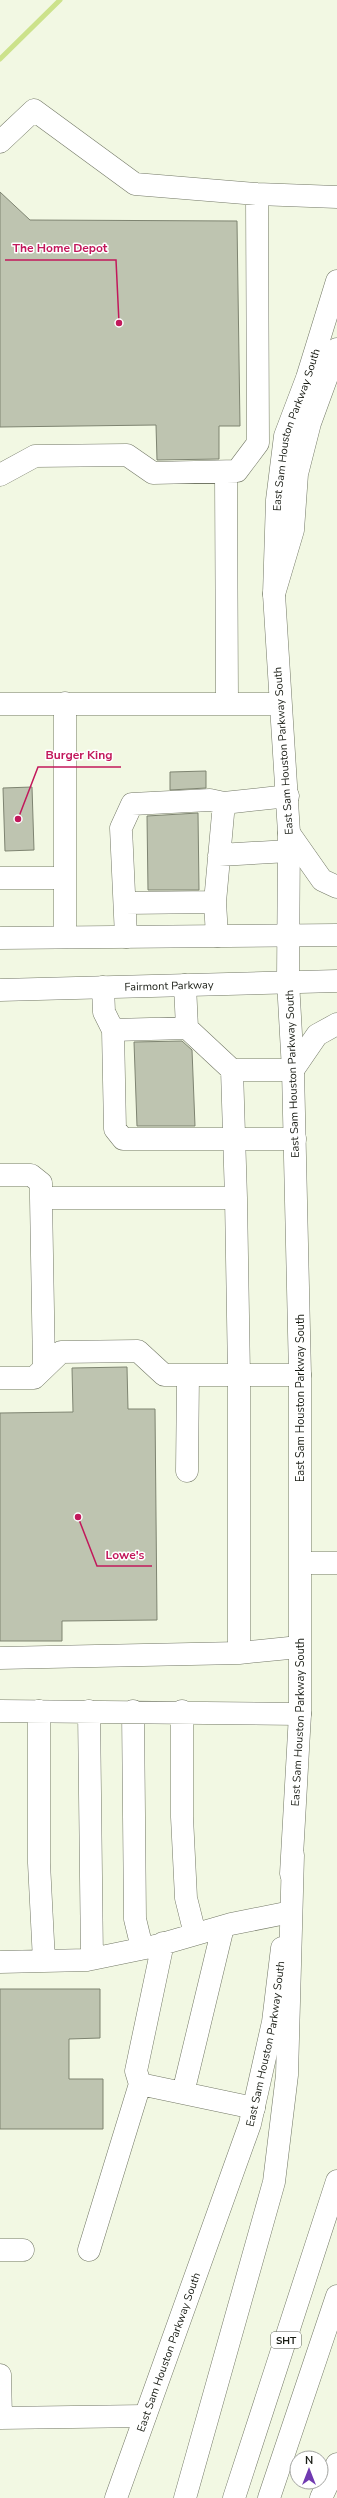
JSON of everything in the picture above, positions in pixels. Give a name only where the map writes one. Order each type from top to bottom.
[{"type":"main road","points":[[0,142],[34,110],[135,184],[257,194],[337,197]]},
{"type":"main road","points":[[0,475],[35,456],[127,455],[153,473],[237,471],[258,443],[257,194]]},
{"type":"main road","name":"East Sam Houston Parkway South","points":[[116,2498],[250,2124],[273,2022],[293,1855],[300,1714],[300,1375],[293,1070],[288,981],[288,796],[280,704],[274,594],[277,500],[285,436],[307,378],[337,281]]},
{"type":"main road","points":[[274,594],[293,530],[297,474],[300,459],[310,423],[337,349]]},
{"type":"main road","points":[[226,472],[227,703]]},
{"type":"main road","points":[[65,703],[66,937]]},
{"type":"main road","points":[[0,704],[280,704]]},
{"type":"main road","points":[[126,937],[121,828],[132,804],[210,800],[224,803],[288,796]]},
{"type":"main road","points":[[217,936],[215,902],[224,803]]},
{"type":"main road","points":[[219,854],[289,842],[322,880],[337,887]]},
{"type":"main road","points":[[0,878],[65,878]]},
{"type":"main road","points":[[124,903],[215,902]]},
{"type":"main road","points":[[0,938],[337,935]]},
{"type":"main road","points":[[0,943],[36,938]]},
{"type":"main road","name":"Fairmont Parkway","points":[[0,990],[288,981],[337,981]]},
{"type":"main road","points":[[185,984],[187,1028],[232,1070],[293,1070],[317,1035],[337,1024]]},
{"type":"main road","points":[[103,987],[104,1012],[113,1030],[115,1129],[123,1139],[295,1139]]},
{"type":"main road","points":[[113,1030],[187,1028]]},
{"type":"main road","points":[[232,1070],[239,1375],[239,1652]]},
{"type":"main road","points":[[0,1175],[31,1175],[41,1183],[44,1368]]},
{"type":"main road","points":[[41,1198],[236,1198]]},
{"type":"main road","points":[[0,1378],[34,1378],[61,1352],[138,1351],[164,1375],[300,1375]]},
{"type":"main road","points":[[187,1472],[188,1375]]},
{"type":"main road","points":[[301,1563],[337,1563]]},
{"type":"main road","points":[[0,1658],[239,1652],[299,1646]]},
{"type":"main road","points":[[0,1711],[182,1711],[300,1714]]},
{"type":"main road","points":[[39,1711],[39,1863],[44,1961]]},
{"type":"main road","points":[[89,1711],[92,1959]]},
{"type":"main road","points":[[89,2250],[140,2084],[136,2071],[152,1946],[135,1918],[133,1711]]},
{"type":"main road","points":[[182,1711],[182,1817],[186,1898],[195,1934]]},
{"type":"main road","points":[[186,2498],[274,2182],[287,2075],[293,1855]]},
{"type":"main road","points":[[0,1962],[92,1959],[152,1946],[223,1926],[286,1913]]},
{"type":"main road","points":[[183,2093],[223,1926]]},
{"type":"main road","points":[[140,2084],[254,2108]]},
{"type":"main road","name":"SHT","points":[[234,2498],[337,2182]]},
{"type":"main road","points":[[0,2250],[23,2250]]},
{"type":"main road","points":[[269,2498],[337,2296]]},
{"type":"main road","points":[[0,2375],[0,2418],[145,2416]]},
{"type":"main road","points":[[321,2498],[337,2464]]},
{"type":"building","points":[[0,192],[30,220],[237,221],[240,426],[219,426],[219,459],[157,460],[156,425],[0,427]]},
{"type":"building","points":[[206,771],[206,788],[170,790],[170,772]]},
{"type":"building","points":[[32,787],[34,850],[5,851],[3,788]]},
{"type":"building","points":[[198,813],[199,890],[148,890],[147,816]]},
{"type":"building","points":[[182,1041],[192,1050],[195,1126],[137,1126],[134,1042]]},
{"type":"building","points":[[127,1367],[128,1409],[155,1409],[157,1620],[62,1621],[62,1641],[0,1641],[0,1413],[73,1412],[72,1368]]},
{"type":"building","points":[[0,1989],[100,1989],[100,2038],[69,2039],[69,2079],[103,2079],[103,2129],[0,2129]]},
{"type":"waterway","points":[[0,59],[60,0]]},
{"type":"place","name":"The Home Depot","points":[[119,323]]},
{"type":"place","name":"Burger King","points":[[18,819]]},
{"type":"place","name":"Lowe's","points":[[78,1517]]}]
